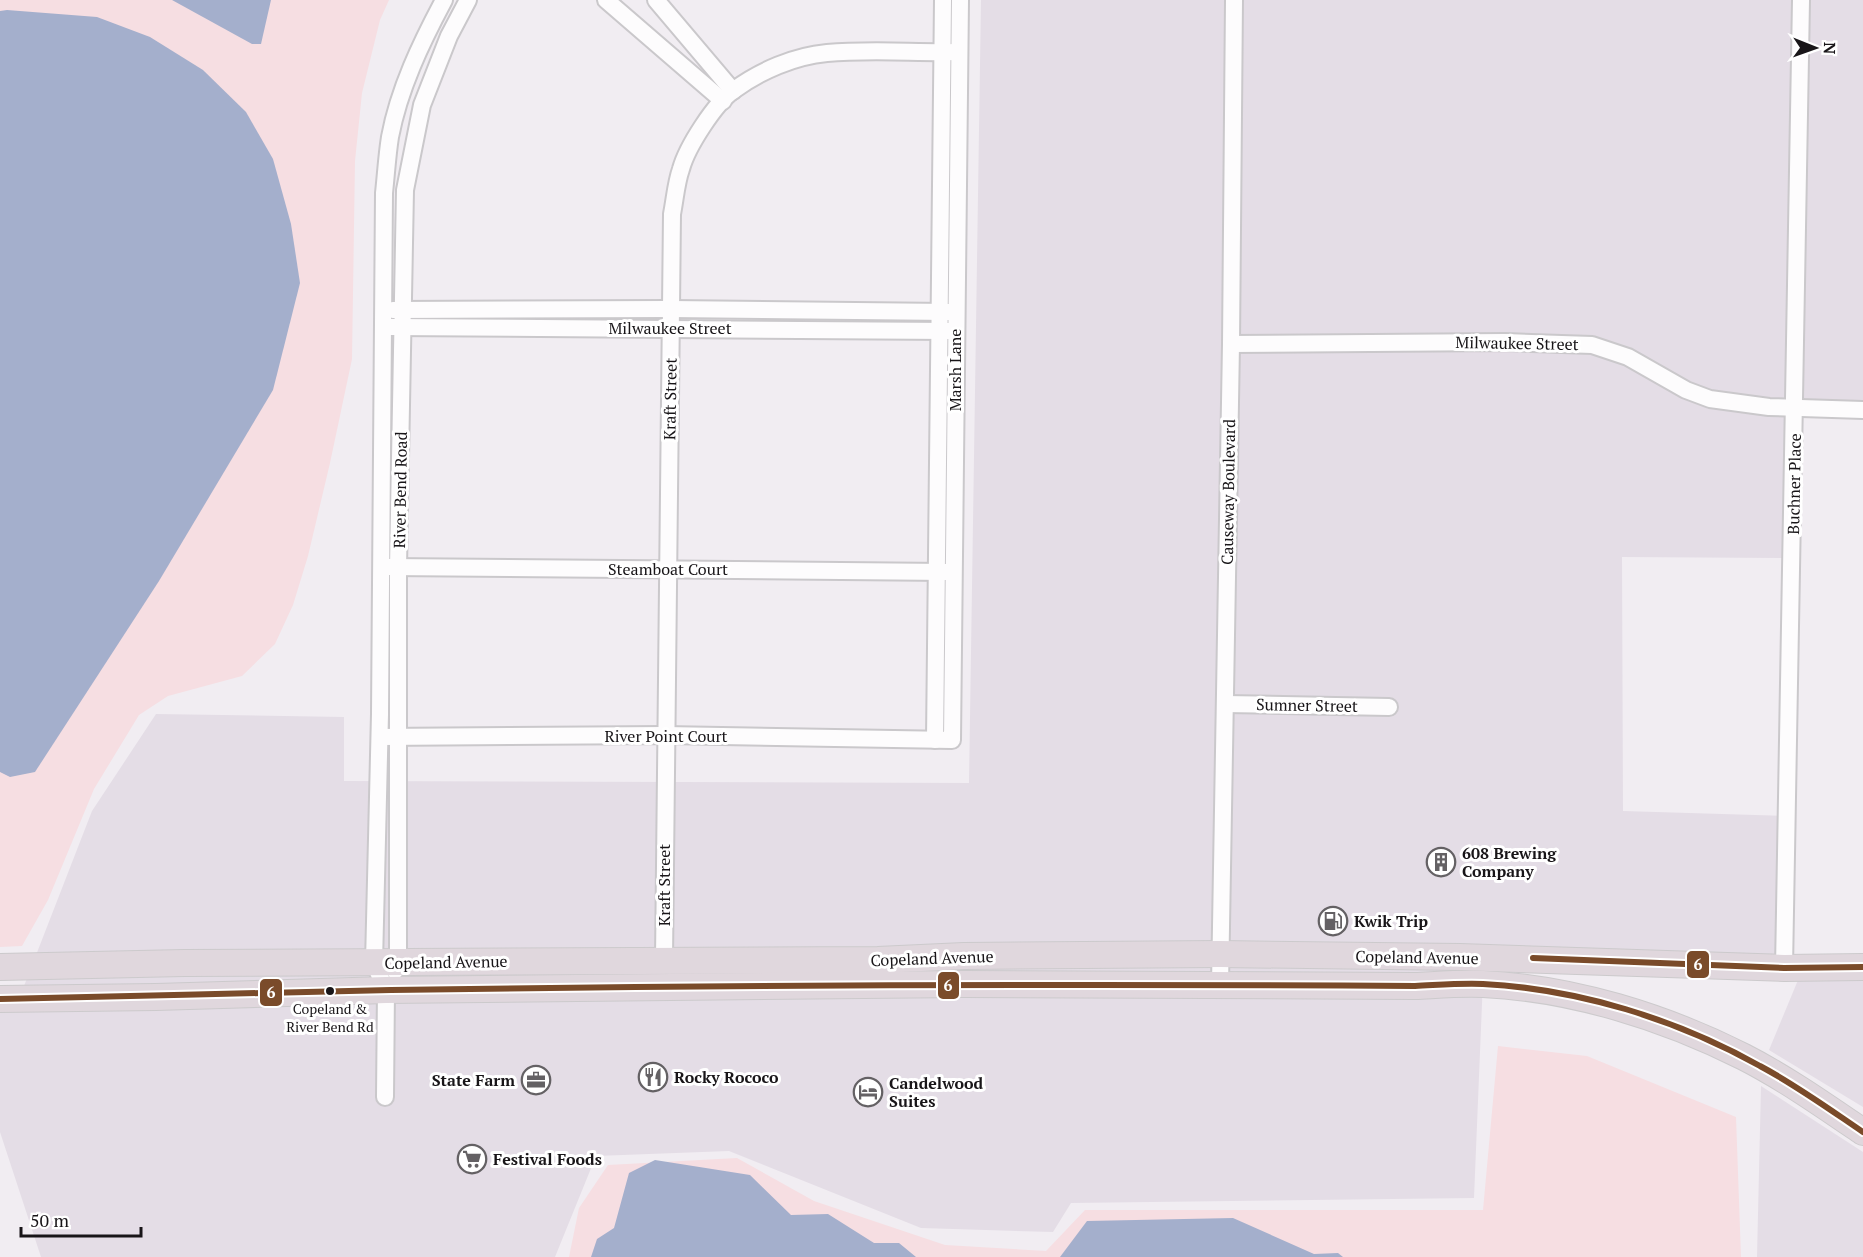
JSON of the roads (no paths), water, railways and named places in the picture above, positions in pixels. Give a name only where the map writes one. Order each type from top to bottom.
[{"type":"highway","name":"Copeland Avenue","points":[[0,967],[184,963],[819,960],[964,956],[1220,954],[1530,958],[1784,968],[1863,968]]},
{"type":"highway","points":[[709,988],[716,976],[724,972],[800,969],[819,960]]},
{"type":"highway","name":"Copeland Avenue","points":[[0,999],[156,998],[386,990],[954,984],[1415,986],[1483,984],[1553,993],[1605,1005],[1674,1026],[1744,1057],[1816,1100],[1863,1132]]},
{"type":"street","name":"River Bend Road","points":[[386,963],[399,736],[390,567],[384,319],[384,193],[390,137],[403,88],[423,39],[444,0]]},
{"type":"street","name":"River Bend Road","points":[[385,1096],[386,963],[380,737],[402,318],[405,190],[412,144],[422,105],[449,36],[468,0]]},
{"type":"street","points":[[606,0],[728,96]]},
{"type":"street","points":[[656,0],[728,96]]},
{"type":"street","name":"Marsh Lane","points":[[943,0],[951,52]]},
{"type":"street","name":"Marsh Lane","points":[[944,740],[951,52],[960,0]]},
{"type":"street","name":"Causeway Boulevard","points":[[1220,985],[1231,344],[1234,0]]},
{"type":"street","name":"Buchner Place","points":[[1784,968],[1802,0]]},
{"type":"street","name":"Kraft Street","points":[[664,959],[672,214],[681,168],[697,135],[728,96],[775,68],[796,59],[825,53],[951,52]]},
{"type":"street","name":"Milwaukee Street","points":[[384,319],[671,309],[948,312]]},
{"type":"street","name":"Milwaukee Street","points":[[402,318],[670,328],[948,331]]},
{"type":"street","name":"Milwaukee Street","points":[[1231,344],[1505,342],[1592,345],[1628,357],[1686,390],[1710,399],[1795,408],[1863,410]]},
{"type":"street","name":"Steamboat Court","points":[[390,567],[946,572]]},
{"type":"street","name":"Sumner Street","points":[[1225,704],[1389,707]]},
{"type":"street","name":"River Point Court","points":[[380,737],[665,735],[944,740]]},
{"type":"water","points":[[172,0],[271,0],[261,44],[252,44]]},
{"type":"water","points":[[0,11],[97,17],[150,37],[203,70],[246,112],[273,159],[291,224],[300,283],[273,390],[159,581],[35,772],[10,777],[0,772]]},
{"type":"water","points":[[655,1160],[750,1175],[791,1215],[828,1214],[874,1243],[899,1243],[916,1257],[591,1257],[597,1239],[614,1228],[629,1173]]},
{"type":"water","points":[[1233,1218],[1314,1254],[1338,1253],[1343,1257],[1060,1257],[1087,1221]]},
{"type":"place","name":"608 Brewing Company","points":[[1441,862]]},
{"type":"place","name":"Kwik Trip","points":[[1333,921]]},
{"type":"place","name":"Copeland & River Bend Rd","points":[[330,991]]},
{"type":"place","name":"Rocky Rococo","points":[[653,1077]]},
{"type":"place","name":"State Farm","points":[[536,1080]]},
{"type":"place","name":"Candelwood Suites","points":[[868,1092]]},
{"type":"place","name":"Festival Foods","points":[[472,1159]]}]
